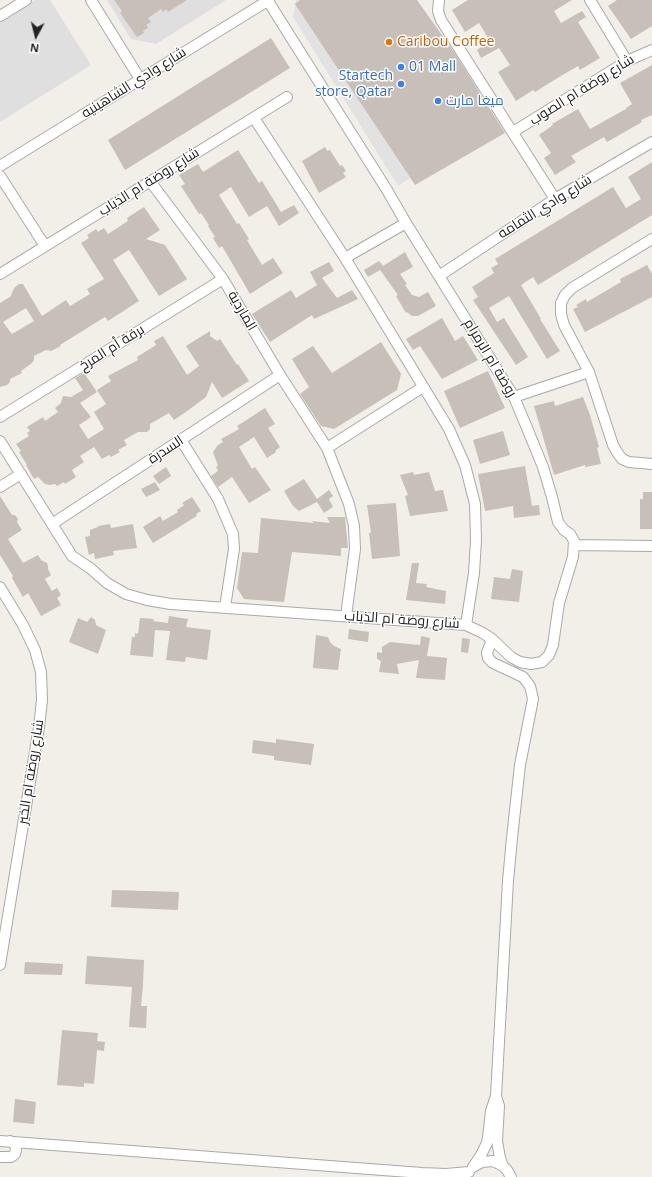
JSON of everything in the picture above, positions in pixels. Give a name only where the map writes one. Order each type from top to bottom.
[{"type":"street","points":[[0,16],[26,0]]},
{"type":"street","points":[[91,0],[140,80]]},
{"type":"street","name":"شارع وادي الشاهينيه","points":[[0,166],[268,0]]},
{"type":"street","name":"روضة ام الرمرام","points":[[268,0],[514,397],[543,467],[558,522],[564,530],[573,537],[575,545]]},
{"type":"street","points":[[440,0],[438,11],[441,20],[555,199]]},
{"type":"street","points":[[590,0],[628,60]]},
{"type":"street","name":"شارع روضة ام الصوب","points":[[513,132],[628,60],[652,50]]},
{"type":"street","name":"شارع روضة ام الذياب","points":[[0,274],[287,97]]},
{"type":"street","name":"شارع روضة ام الذياب","points":[[0,441],[72,556],[90,568],[107,583],[126,594],[147,600],[171,604],[466,625],[474,573],[476,540],[475,504],[465,465],[449,429],[346,258],[254,118]]},
{"type":"street","name":"شارع وادي الثمامه","points":[[439,276],[555,199],[652,142]]},
{"type":"street","points":[[0,176],[45,246]]},
{"type":"street","name":"الماردية","points":[[150,181],[223,279],[280,375],[327,448],[350,504],[354,526],[355,549],[346,616]]},
{"type":"street","points":[[346,258],[406,223]]},
{"type":"street","points":[[652,239],[572,288],[565,295],[561,303],[561,314],[564,325],[589,372],[613,445],[622,459],[630,462],[652,464]]},
{"type":"street","name":"برقة أم المرخ","points":[[0,417],[223,279]]},
{"type":"street","points":[[514,397],[589,372]]},
{"type":"street","name":"السدرة","points":[[52,524],[280,375]]},
{"type":"street","points":[[327,448],[423,387]]},
{"type":"street","points":[[181,440],[218,500],[233,534],[234,548],[225,607]]},
{"type":"street","points":[[0,487],[21,474]]},
{"type":"street","points":[[466,625],[492,638],[511,657],[520,662],[526,664],[537,664],[542,662],[552,650],[559,603],[574,557],[575,545],[652,546]]},
{"type":"street","name":"شارع روضة ام الخير","points":[[0,587],[23,625],[35,650],[41,672],[42,700],[39,727],[4,910],[0,965]]},
{"type":"street","points":[[469,1172],[481,1155],[487,1143],[491,1111],[496,1096],[508,882],[512,838],[520,764],[533,699],[530,686],[523,677],[493,663],[488,658],[487,653],[492,638]]},
{"type":"street","points":[[496,1096],[499,1106],[497,1132],[498,1149],[503,1166]]},
{"type":"street","points":[[5,1141],[446,1174],[469,1172],[477,1164],[488,1161],[499,1163],[512,1176]]},
{"type":"street","points":[[0,1157],[11,1157],[15,1154],[15,1144],[5,1141]]},
{"type":"shaded area","points":[[35,0],[50,0],[91,65],[0,122],[0,22]]},
{"type":"shaded area","points":[[107,0],[226,0],[156,44],[131,39]]},
{"type":"shaded area","points":[[296,0],[402,0],[334,55],[410,178],[398,186],[293,17]]},
{"type":"building","points":[[114,0],[187,0],[168,12],[166,9],[163,12],[161,9],[148,18],[151,22],[146,25],[148,28],[143,31],[144,33],[137,37],[120,13],[122,11]]},
{"type":"building","name":"01 Mall","points":[[300,0],[417,0],[454,52],[505,133],[415,185],[295,4]]},
{"type":"building","points":[[468,0],[572,0],[554,11],[561,23],[582,11],[586,17],[578,22],[600,58],[580,70],[578,66],[535,92],[533,90],[516,101],[498,72],[510,65],[499,48],[481,58],[477,50],[490,41],[479,23],[465,32],[452,10]]},
{"type":"building","points":[[617,0],[652,0],[652,26],[631,39],[608,6]]},
{"type":"building","points":[[271,38],[290,68],[125,170],[108,140]]},
{"type":"building","points":[[652,65],[652,115],[641,120],[642,122],[607,142],[604,137],[571,156],[576,162],[555,175],[544,158],[551,153],[539,135],[553,125],[552,124],[578,109],[590,129],[626,109],[632,104],[620,83]]},
{"type":"building","points":[[325,147],[327,151],[330,150],[340,166],[342,165],[346,171],[343,173],[346,177],[319,193],[302,161]]},
{"type":"building","points":[[238,150],[259,183],[262,181],[281,212],[294,205],[299,213],[279,226],[267,206],[249,217],[231,187],[219,195],[237,224],[239,223],[249,239],[247,240],[262,265],[273,258],[283,273],[250,294],[222,246],[219,248],[213,238],[215,237],[208,226],[209,225],[201,213],[199,214],[181,186],[185,184],[179,175],[198,164],[203,172]]},
{"type":"building","points":[[652,162],[652,215],[538,285],[533,277],[521,285],[560,351],[547,359],[509,296],[489,308],[497,322],[504,318],[528,357],[516,365],[473,300],[478,297],[472,287],[494,273],[491,268],[498,264],[495,259],[613,187],[626,208],[641,199],[628,177]]},
{"type":"building","points":[[144,207],[160,230],[146,239],[165,245],[187,279],[159,296],[129,250],[113,260],[139,301],[108,321],[105,317],[60,345],[61,346],[51,351],[46,350],[34,356],[32,363],[21,371],[22,373],[10,379],[10,382],[7,385],[0,387],[0,303],[11,296],[15,287],[19,284],[23,284],[42,316],[66,300],[70,306],[90,294],[87,289],[104,279],[81,243],[89,238],[87,235],[96,229],[98,232],[104,228],[108,234],[128,221],[127,218]],"holes":[[[26,308],[34,321],[12,334],[3,322]]]},
{"type":"building","points":[[405,252],[413,267],[400,274],[407,284],[405,285],[412,295],[419,297],[428,292],[436,306],[418,316],[412,316],[407,312],[406,313],[396,296],[398,295],[380,270],[368,277],[364,270],[379,261],[383,266]]},
{"type":"building","points":[[329,262],[334,271],[322,278],[337,298],[352,290],[358,299],[314,319],[312,315],[270,342],[252,314],[291,290],[296,298],[317,285],[310,272]]},
{"type":"building","points":[[647,265],[652,274],[652,297],[585,332],[573,309],[578,307],[576,305],[586,299],[587,302],[621,282],[620,279]]},
{"type":"building","points":[[442,318],[455,341],[463,336],[478,360],[442,379],[420,346],[413,350],[406,339]]},
{"type":"building","points":[[210,331],[210,336],[217,341],[220,339],[249,381],[222,398],[212,382],[206,397],[190,409],[174,420],[169,413],[150,424],[150,429],[147,432],[138,432],[124,440],[127,445],[118,450],[120,452],[111,457],[109,455],[102,459],[94,447],[80,456],[84,462],[72,470],[76,477],[65,484],[64,482],[57,486],[55,484],[50,485],[45,484],[38,477],[34,479],[19,452],[21,451],[16,444],[29,436],[27,433],[30,431],[27,427],[43,417],[45,421],[58,412],[55,408],[61,403],[63,396],[71,397],[83,390],[75,378],[84,373],[97,392],[80,403],[91,417],[79,425],[88,439],[104,429],[94,412],[106,404],[97,390],[111,381],[108,376],[138,360],[137,357],[156,345],[154,341],[163,336],[187,375],[199,366],[186,346]]},
{"type":"building","points":[[381,342],[401,374],[397,390],[334,429],[321,426],[300,394],[309,387],[292,359],[313,346],[332,373]]},
{"type":"building","points":[[488,371],[505,408],[460,428],[444,391]]},
{"type":"building","points":[[583,397],[599,447],[597,448],[601,464],[585,467],[585,465],[554,475],[534,406],[554,401],[555,406]]},
{"type":"building","points":[[265,408],[275,424],[268,428],[280,447],[275,451],[276,452],[267,458],[254,437],[239,447],[252,469],[255,467],[271,490],[249,503],[232,477],[218,487],[211,476],[218,471],[216,467],[218,466],[213,452],[218,445],[223,442],[221,439],[239,429],[237,426]]},
{"type":"building","points":[[503,431],[510,455],[480,464],[473,440]]},
{"type":"building","points":[[525,466],[532,506],[539,505],[540,515],[514,518],[513,506],[485,511],[478,474]]},
{"type":"building","points":[[166,467],[171,476],[159,484],[153,476]]},
{"type":"building","points":[[413,472],[414,475],[429,472],[435,491],[443,490],[448,511],[410,516],[405,496],[408,495],[400,475]]},
{"type":"building","points":[[304,479],[317,499],[329,490],[333,496],[329,499],[333,507],[324,513],[317,502],[299,511],[293,506],[284,491]]},
{"type":"building","points":[[155,482],[160,490],[146,497],[141,489]]},
{"type":"building","points":[[643,492],[652,492],[652,529],[640,529],[640,499],[643,499]]},
{"type":"building","points":[[0,496],[12,515],[15,515],[18,519],[17,522],[22,530],[8,539],[23,563],[38,555],[41,560],[47,563],[51,575],[45,579],[52,591],[57,588],[61,595],[57,598],[61,605],[41,616],[28,593],[23,597],[12,578],[13,576],[0,555]]},
{"type":"building","points":[[192,497],[201,511],[196,514],[197,516],[153,543],[143,527],[160,516],[163,521],[178,512],[177,510],[184,505],[182,503]]},
{"type":"building","points":[[396,503],[400,556],[372,559],[369,533],[371,533],[367,505]]},
{"type":"building","points":[[327,517],[345,517],[348,548],[341,548],[341,556],[292,552],[284,602],[244,599],[237,588],[242,552],[258,553],[261,518],[330,523]]},
{"type":"building","points":[[110,524],[111,528],[133,524],[137,548],[113,551],[114,555],[95,559],[94,553],[89,555],[85,537],[90,536],[90,530],[98,526]]},
{"type":"building","points":[[412,563],[419,563],[416,583],[427,584],[426,587],[446,591],[445,604],[406,600]]},
{"type":"building","points":[[512,569],[523,571],[519,602],[491,599],[494,577],[510,579]]},
{"type":"building","points":[[169,616],[188,619],[186,627],[211,630],[207,660],[186,657],[185,662],[166,660],[170,631],[155,630],[153,657],[130,655],[132,637],[135,637],[135,633],[138,634],[140,618],[154,619],[153,621],[168,623]]},
{"type":"building","points":[[91,617],[95,620],[96,625],[106,630],[98,654],[69,642],[78,618],[87,622]]},
{"type":"building","points":[[349,629],[369,632],[368,642],[348,639]]},
{"type":"building","points":[[316,635],[328,637],[334,646],[341,649],[338,670],[313,668]]},
{"type":"building","points":[[421,636],[430,638],[427,656],[447,658],[445,680],[416,678],[419,660],[397,664],[399,674],[379,672],[381,661],[377,659],[377,652],[382,653],[382,647],[390,642],[420,645]]},
{"type":"building","points":[[462,638],[470,639],[468,653],[461,652]]},
{"type":"building","points":[[276,739],[314,744],[311,765],[274,760],[274,756],[252,753],[253,740],[276,743]]},
{"type":"building","points":[[112,890],[179,892],[178,910],[111,907]]},
{"type":"building","points":[[87,956],[144,960],[141,1006],[147,1006],[146,1028],[129,1027],[132,987],[85,984]]},
{"type":"building","points":[[25,962],[63,964],[62,975],[24,974]]},
{"type":"building","points":[[62,1030],[98,1033],[97,1041],[105,1042],[104,1051],[97,1050],[94,1084],[84,1083],[84,1087],[57,1085]]},
{"type":"building","points":[[15,1099],[36,1102],[34,1124],[13,1122]]},
{"type":"place","name":"Caribou Coffee","points":[[389,42]]},
{"type":"place","name":"01 Mall","points":[[401,67]]},
{"type":"place","name":"Startech store, Qatar","points":[[401,84]]},
{"type":"place","name":"ميغا مارت","points":[[438,101]]}]
